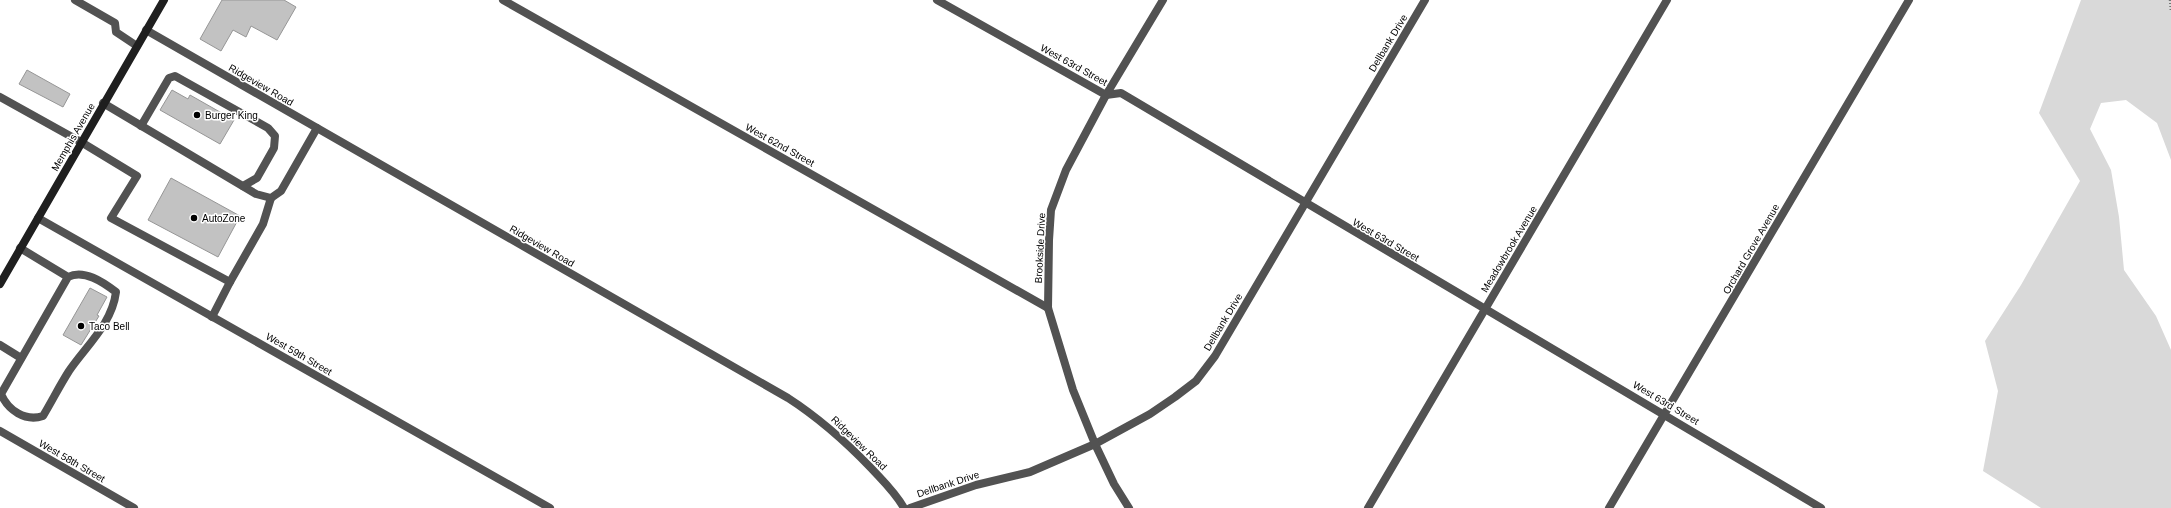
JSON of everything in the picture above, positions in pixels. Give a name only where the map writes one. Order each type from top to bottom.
[{"type":"main road","name":"Memphis Avenue","points":[[0,284],[103,103],[164,0]]},
{"type":"street","points":[[75,0],[115,23],[116,32],[137,46]]},
{"type":"street","name":"West 62nd Street","points":[[503,0],[1048,308]]},
{"type":"street","name":"West 63rd Street","points":[[937,0],[1106,95],[1121,93],[1305,204],[1666,414],[1821,508]]},
{"type":"street","name":"Brookside Drive","points":[[1129,508],[1114,484],[1095,444],[1073,390],[1048,308],[1051,210],[1066,170],[1106,95],[1163,0]]},
{"type":"street","name":"Dellbank Drive","points":[[910,508],[976,485],[1030,472],[1095,444],[1150,414],[1196,380],[1215,356],[1425,0]]},
{"type":"street","name":"Meadowbrook Avenue","points":[[1368,508],[1667,0]]},
{"type":"street","name":"Orchard Grove Avenue","points":[[1609,508],[1666,414],[1909,0]]},
{"type":"street","name":"Ridgeview Road","points":[[146,30],[788,398],[817,417],[842,438],[896,494],[904,508]]},
{"type":"street","points":[[141,126],[169,78],[175,76],[268,128],[275,136],[274,148],[257,178],[243,186]]},
{"type":"street","points":[[0,97],[81,142],[137,176],[111,218],[230,282]]},
{"type":"street","points":[[103,103],[256,194],[271,198]]},
{"type":"street","points":[[212,317],[263,224],[271,198],[281,191],[317,128]]},
{"type":"street","name":"West 59th Street","points":[[38,218],[550,508]]},
{"type":"street","points":[[20,248],[68,277]]},
{"type":"street","points":[[75,273],[83,273],[116,292],[115,300],[99,333],[70,370],[43,416],[35,419],[23,416],[9,408],[1,394],[68,277],[75,273]]},
{"type":"street","points":[[0,345],[21,358]]},
{"type":"street","name":"West 58th Street","points":[[0,431],[134,508]]},
{"type":"path","points":[[2170,0],[2171,12]]},
{"type":"shaded area","points":[[2081,0],[2171,0],[2171,160],[2157,123],[2126,100],[2101,103],[2090,129],[2111,170],[2119,217],[2124,270],[2156,316],[2171,350],[2171,508],[2041,508],[1983,471],[1998,391],[1985,341],[2021,285],[2080,181],[2039,113]]},
{"type":"building","points":[[222,0],[284,0],[296,7],[277,40],[251,26],[246,37],[233,30],[221,51],[200,39]]},
{"type":"building","points":[[27,70],[70,94],[63,107],[19,84]]},
{"type":"building","name":"Burger King","points":[[172,90],[188,99],[190,95],[234,120],[220,144],[160,110]]},
{"type":"building","name":"AutoZone","points":[[171,178],[240,216],[218,257],[148,220]]},
{"type":"building","name":"Taco Bell","points":[[90,288],[107,297],[97,315],[99,316],[81,345],[63,335]]},
{"type":"place","name":"Burger King","points":[[197,115]]},
{"type":"place","name":"AutoZone","points":[[194,218]]},
{"type":"place","name":"Taco Bell","points":[[81,326]]}]
